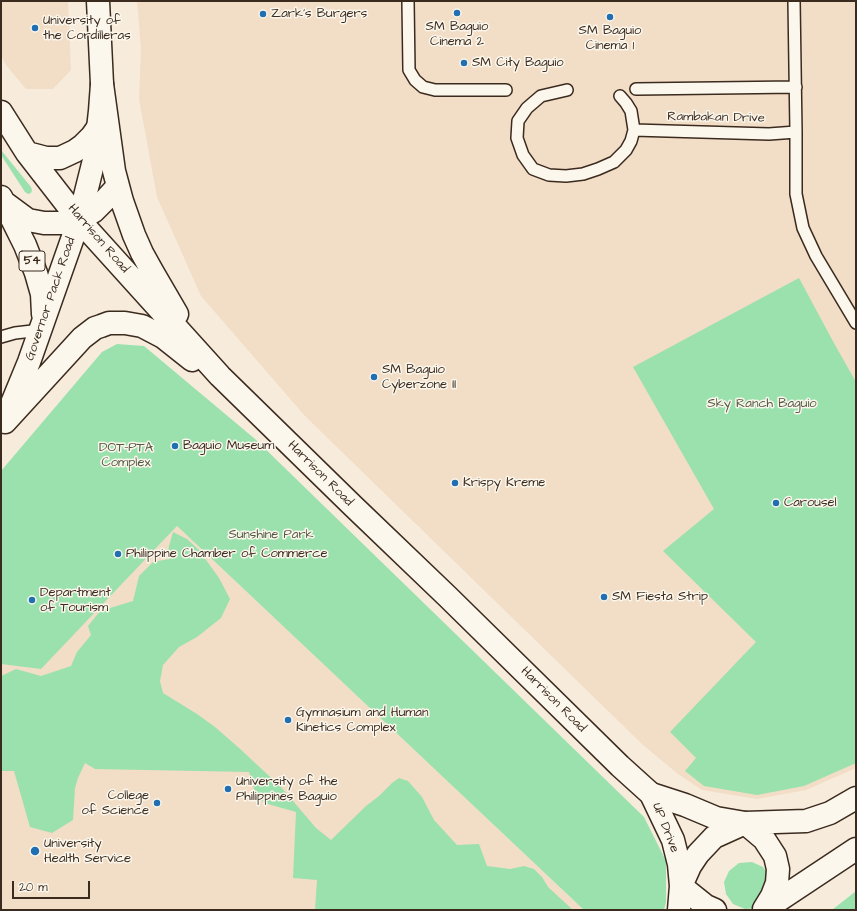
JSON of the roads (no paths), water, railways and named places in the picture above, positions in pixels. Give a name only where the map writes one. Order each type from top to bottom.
[{"type":"main road","name":"Governor Pack Road","points":[[3,424],[29,362],[79,220],[95,156],[102,84],[98,1]]},
{"type":"main road","points":[[102,84],[110,148],[118,186],[134,235],[152,272],[174,308],[220,376]]},
{"type":"main road","name":"Harrison Road","points":[[1,112],[27,153],[79,220],[220,376],[615,761],[651,794]]},
{"type":"main road","points":[[27,153],[46,158],[60,158],[82,146],[99,126]]},
{"type":"main road","points":[[2,200],[28,220],[44,223],[79,220],[94,210],[118,186]]},
{"type":"main road","name":"54","points":[[2,200],[25,245],[36,273],[42,294],[42,327]]},
{"type":"main road","points":[[3,424],[82,338],[95,328],[109,323],[125,323],[142,326],[162,337],[264,419]]},
{"type":"main road","points":[[651,794],[716,818],[745,823],[806,821],[830,813],[856,798]]},
{"type":"main road","name":"UP Drive","points":[[651,794],[673,840],[679,864],[681,886],[679,910]]},
{"type":"main road","points":[[715,910],[706,906],[681,886],[690,866],[698,854],[714,837],[745,823]]},
{"type":"main road","points":[[745,823],[764,838],[775,856],[778,869],[777,883],[764,910]]},
{"type":"main road","points":[[764,910],[856,849]]},
{"type":"lane","points":[[408,1],[410,70],[415,80],[423,87],[435,90],[506,90]]},
{"type":"lane","points":[[794,1],[796,194],[803,228],[816,256],[856,323]]},
{"type":"lane","points":[[636,89],[796,87]]},
{"type":"lane","points":[[567,90],[541,96],[527,108],[518,121],[517,138],[523,155],[533,169],[549,175],[566,176],[583,174],[614,162],[626,150],[634,130],[631,111],[620,96]]},
{"type":"lane","name":"Rambakan Drive","points":[[634,130],[769,134],[796,132]]},
{"type":"lane","points":[[1,337],[42,327]]},
{"type":"place","name":"SM Baguio Cinema 2","points":[[457,13]]},
{"type":"place","name":"Zark's Burgers","points":[[263,14]]},
{"type":"place","name":"SM Baguio Cinema 1","points":[[610,17]]},
{"type":"place","name":"University of the Cordilleras","points":[[35,28]]},
{"type":"place","name":"SM City Baguio","points":[[464,63]]},
{"type":"place","name":"SM Baguio Cyberzone II","points":[[374,377]]},
{"type":"place","name":"Baguio Museum","points":[[175,446]]},
{"type":"place","name":"Krispy Kreme","points":[[455,483]]},
{"type":"place","name":"Carousel","points":[[776,503]]},
{"type":"place","name":"Philippine Chamber of Commerce","points":[[118,554]]},
{"type":"place","name":"SM Fiesta Strip","points":[[604,597]]},
{"type":"place","name":"Department of Tourism","points":[[32,600]]},
{"type":"place","name":"Gymnasium and Human Kinetics Complex","points":[[288,720]]},
{"type":"place","name":"University of the Philippines Baguio","points":[[228,789]]},
{"type":"place","name":"College of Science","points":[[157,803]]},
{"type":"place","name":"University Health Service","points":[[35,851]]},
{"type":"park label","name":"Sky Ranch Baguio","points":[[762,404]]},
{"type":"park label","name":"DOT-PTA Complex","points":[[126,456]]},
{"type":"park label","name":"Sunshine Park","points":[[271,535]]}]
